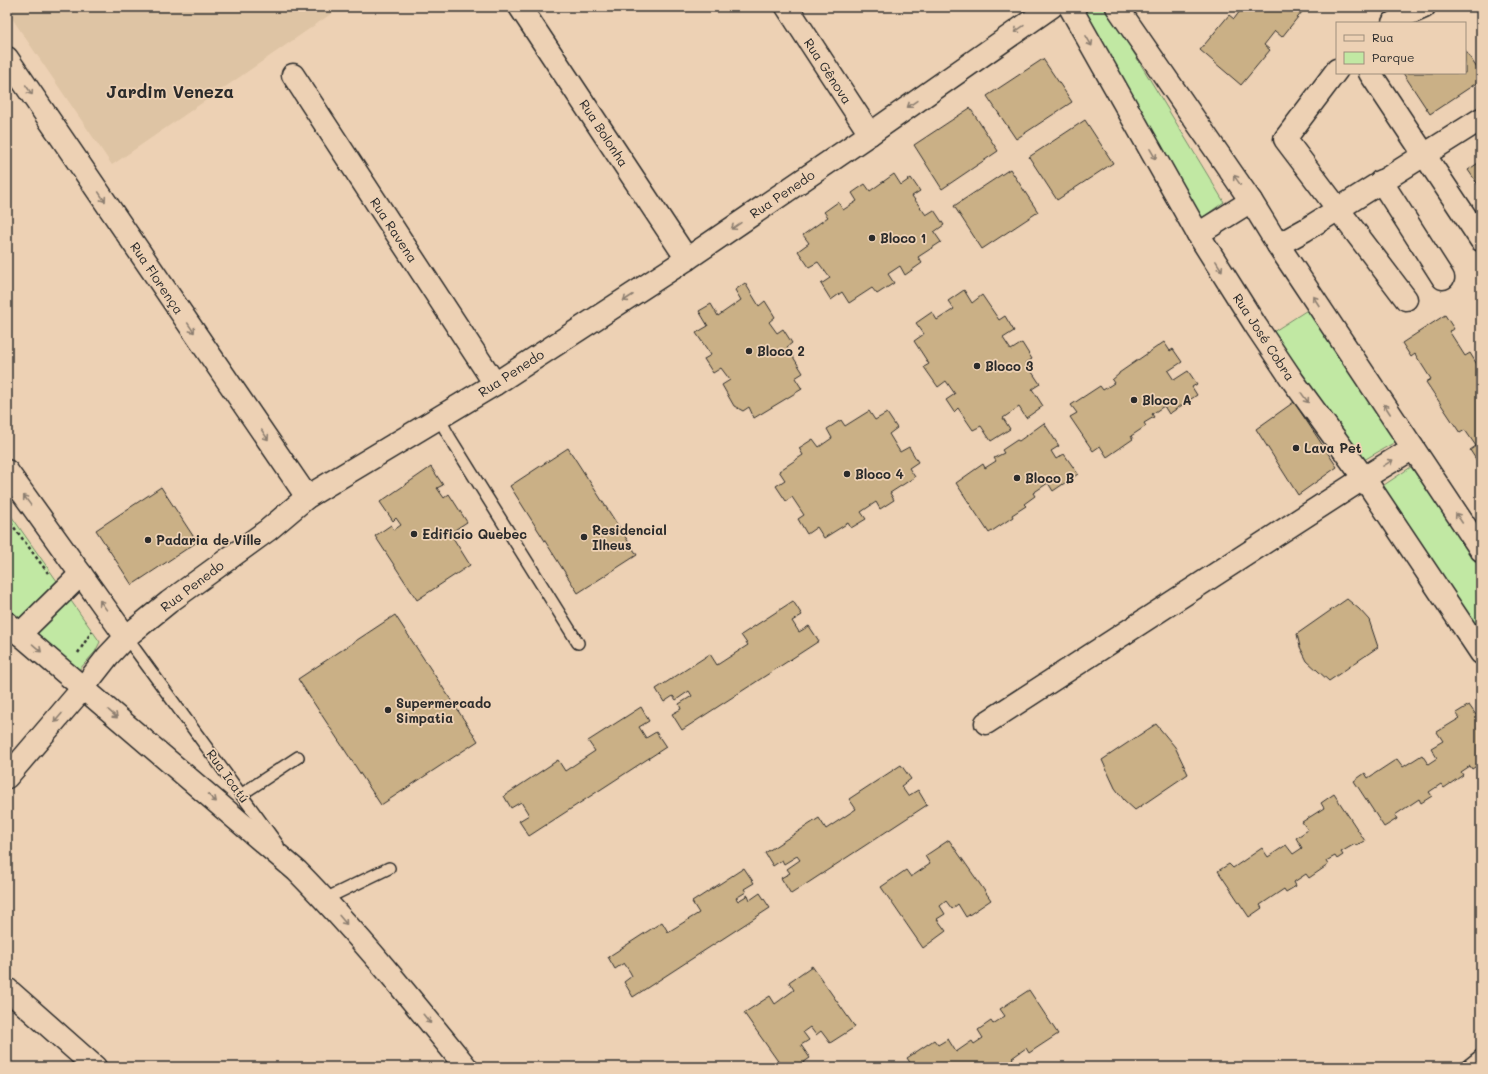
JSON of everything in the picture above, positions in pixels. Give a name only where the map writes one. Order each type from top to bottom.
[{"type":"street","name":"Rua Bolonha","points":[[520,7],[687,259]]},
{"type":"street","name":"Rua Gênova","points":[[787,7],[870,134]]},
{"type":"street","name":"Rua Penedo","points":[[7,777],[83,688],[108,656],[126,637],[169,602],[268,530],[307,497],[495,384],[687,259],[870,134],[1051,7]]},
{"type":"street","name":"Rua José Cobra","points":[[1070,7],[1198,234],[1293,381],[1364,478],[1481,652]]},
{"type":"street","points":[[1117,7],[1251,201],[1278,245],[1481,550]]},
{"type":"street","points":[[1396,22],[1406,15],[1424,7]]},
{"type":"street","name":"Rua Florença","points":[[7,58],[307,497]]},
{"type":"street","points":[[1336,71],[1285,139],[1406,299]]},
{"type":"street","points":[[1371,74],[1481,240]]},
{"type":"street","name":"Rua Ravena","points":[[293,76],[495,384]]},
{"type":"street","points":[[1278,245],[1338,210],[1381,181],[1481,119]]},
{"type":"street","points":[[1381,181],[1443,278]]},
{"type":"street","points":[[1198,234],[1251,201]]},
{"type":"street","points":[[986,723],[1364,478],[1413,448]]},
{"type":"street","name":"Rua Icatú","points":[[7,471],[126,637]]},
{"type":"street","points":[[81,574],[13,628],[297,871]]},
{"type":"street","name":"Rua Icatú","points":[[297,871],[325,899],[466,1067]]},
{"type":"street","points":[[7,988],[95,1067]]},
{"type":"lane","points":[[439,418],[578,642]]},
{"type":"lane","name":"Rua Icatú","points":[[126,637],[297,871]]},
{"type":"lane","points":[[242,794],[298,757]]},
{"type":"lane","points":[[325,899],[389,868]]},
{"type":"lane","points":[[1466,1067],[1481,1055]]},
{"type":"shaded area","points":[[7,7],[341,7],[112,165],[7,11]]},
{"type":"green space","points":[[1078,7],[1106,7],[1224,202],[1202,218],[1155,144]]},
{"type":"green space","points":[[1312,307],[1402,438],[1364,460],[1273,332]]},
{"type":"green space","points":[[1411,467],[1481,570],[1481,640],[1378,489]]},
{"type":"green space","points":[[7,510],[100,642],[95,652],[77,672],[7,612]]},
{"type":"building","points":[[1243,7],[1306,7],[1282,37],[1275,31],[1264,45],[1270,50],[1241,85],[1200,50],[1229,15],[1234,19]]},
{"type":"building","points":[[1466,52],[1481,74],[1481,80],[1430,114],[1404,74],[1466,74]]},
{"type":"building","points":[[1043,59],[1072,102],[1016,139],[987,96]]},
{"type":"building","points":[[970,108],[998,151],[942,189],[914,145]]},
{"type":"building","points":[[1085,120],[1113,163],[1057,200],[1029,157]]},
{"type":"building","points":[[1481,161],[1481,189],[1468,170]]},
{"type":"building","points":[[1010,169],[1038,212],[982,249],[954,206]]},
{"type":"building","name":"Bloco 1","points":[[894,174],[901,185],[911,178],[920,191],[912,196],[926,215],[934,210],[944,225],[934,232],[941,242],[918,257],[922,263],[905,275],[900,266],[888,274],[894,283],[877,294],[872,288],[849,303],[842,292],[831,300],[821,284],[830,278],[818,262],[809,267],[798,251],[809,243],[803,235],[828,217],[824,212],[838,202],[843,210],[857,201],[852,193],[865,184],[870,191]]},
{"type":"building","name":"Bloco 2","points":[[745,283],[759,306],[765,301],[775,317],[769,322],[777,333],[783,329],[792,343],[787,347],[803,373],[795,378],[802,389],[754,418],[749,407],[743,411],[734,406],[722,385],[730,380],[721,368],[713,373],[704,359],[711,355],[696,333],[708,326],[699,311],[711,304],[718,316],[741,300],[735,290]]},
{"type":"building","name":"Bloco 3","points":[[964,290],[972,303],[982,295],[999,320],[1005,316],[1014,331],[1003,338],[1011,350],[1022,343],[1032,359],[1026,363],[1040,384],[1032,389],[1043,406],[1026,418],[1019,407],[1003,418],[1010,429],[991,441],[981,426],[973,430],[958,408],[954,412],[946,400],[955,394],[946,381],[938,387],[924,367],[929,364],[914,341],[924,334],[916,323],[932,312],[937,320],[954,309],[948,301]]},
{"type":"building","points":[[1445,315],[1454,329],[1449,331],[1465,356],[1470,353],[1481,371],[1481,373],[1476,376],[1481,383],[1481,459],[1477,461],[1470,450],[1476,446],[1465,430],[1460,433],[1426,382],[1431,379],[1415,354],[1411,357],[1402,343]]},
{"type":"building","name":"Bloco A","points":[[1164,342],[1170,351],[1173,349],[1182,362],[1168,371],[1174,380],[1188,371],[1197,384],[1192,387],[1197,395],[1169,414],[1164,406],[1152,414],[1154,417],[1144,423],[1146,426],[1131,436],[1133,439],[1107,457],[1100,446],[1093,451],[1070,417],[1077,413],[1071,405],[1100,386],[1103,390],[1114,383],[1112,380],[1119,373]]},
{"type":"building","name":"Lava Pet","points":[[1294,402],[1337,467],[1298,495],[1256,429]]},
{"type":"building","name":"Bloco 4","points":[[869,411],[875,420],[887,413],[897,428],[889,434],[900,452],[909,447],[918,462],[909,468],[915,477],[890,493],[894,500],[880,509],[876,502],[861,512],[866,519],[851,528],[848,523],[824,538],[817,527],[807,534],[798,519],[804,515],[792,497],[786,501],[776,486],[785,480],[779,471],[803,455],[799,448],[813,439],[819,447],[832,438],[827,429],[841,420],[845,426]]},
{"type":"building","name":"Bloco B","points":[[1044,423],[1059,446],[1051,451],[1056,459],[1064,454],[1078,474],[1053,491],[1048,483],[1033,493],[1035,496],[1024,504],[1026,506],[1012,515],[1013,517],[989,533],[956,483],[983,464],[985,468],[996,461],[994,458],[1004,453],[1002,450],[1017,440],[1019,441]]},
{"type":"building","name":"Residencial Ilheus","points":[[568,448],[637,555],[578,593],[510,486]]},
{"type":"building","name":"Edificio Quebec","points":[[431,467],[443,485],[437,488],[444,498],[449,494],[467,522],[450,533],[470,565],[417,600],[375,536],[391,525],[394,530],[401,525],[396,518],[393,521],[380,502]]},
{"type":"building","points":[[161,487],[197,542],[132,585],[96,530]]},
{"type":"building","points":[[1347,599],[1369,620],[1378,647],[1329,681],[1307,661],[1300,647],[1297,634]]},
{"type":"building","points":[[793,601],[802,615],[792,621],[799,632],[809,626],[819,641],[682,730],[672,714],[681,709],[679,704],[692,696],[689,691],[676,700],[673,696],[664,702],[656,689],[710,654],[717,665],[748,645],[741,635]]},
{"type":"building","name":"Supermercado Simpatia","points":[[395,615],[478,741],[381,805],[298,679]]},
{"type":"building","points":[[1469,705],[1481,722],[1481,760],[1477,763],[1478,765],[1472,769],[1470,766],[1461,772],[1463,775],[1444,788],[1441,784],[1429,792],[1432,796],[1421,803],[1419,799],[1395,815],[1397,819],[1384,827],[1354,781],[1365,773],[1368,778],[1397,759],[1403,767],[1422,755],[1428,764],[1437,758],[1431,748],[1443,741],[1437,732],[1460,718],[1456,713]]},
{"type":"building","points":[[641,707],[649,721],[639,727],[646,738],[656,732],[666,747],[529,836],[519,821],[529,815],[521,802],[511,808],[504,796],[558,760],[565,771],[595,751],[588,741]]},
{"type":"building","points":[[1156,724],[1175,747],[1188,774],[1135,810],[1124,800],[1115,788],[1102,760]]},
{"type":"building","points":[[901,765],[911,779],[901,786],[908,796],[918,790],[927,805],[791,894],[781,878],[790,873],[787,869],[800,860],[797,856],[784,864],[782,860],[773,866],[765,853],[819,818],[826,829],[856,809],[849,799]]},
{"type":"building","points":[[1334,794],[1365,841],[1356,846],[1355,844],[1341,852],[1343,855],[1337,859],[1335,856],[1326,861],[1328,865],[1309,878],[1306,874],[1294,882],[1296,886],[1286,892],[1284,889],[1260,905],[1262,908],[1249,917],[1218,871],[1229,864],[1233,868],[1262,848],[1268,857],[1286,845],[1293,854],[1302,848],[1296,838],[1308,830],[1302,822],[1324,808],[1321,803]]},
{"type":"building","points":[[949,840],[991,900],[966,917],[958,904],[952,909],[946,901],[940,906],[945,914],[937,919],[946,931],[923,948],[881,887],[906,870],[911,877],[930,864],[925,856]]},
{"type":"building","points":[[744,868],[754,883],[744,889],[746,892],[736,898],[738,901],[748,895],[750,900],[760,893],[770,908],[633,997],[624,982],[632,976],[630,972],[624,963],[615,969],[608,957],[662,922],[668,932],[699,913],[692,902]]},
{"type":"building","points":[[812,966],[855,1027],[830,1043],[821,1031],[816,1035],[810,1027],[803,1032],[809,1040],[801,1045],[810,1058],[797,1067],[782,1067],[744,1013],[770,996],[775,1004],[794,990],[789,982]]},
{"type":"building","points":[[1029,990],[1058,1034],[1029,1053],[1026,1048],[1012,1058],[1016,1063],[1011,1067],[913,1067],[907,1058],[934,1040],[938,1045],[948,1039],[956,1052],[972,1041],[974,1044],[983,1038],[978,1030],[991,1021],[993,1024],[1005,1016],[1000,1009]]},
{"type":"place","name":"Bloco 1","points":[[872,238]]},
{"type":"place","name":"Bloco 2","points":[[749,351]]},
{"type":"place","name":"Bloco 3","points":[[977,366]]},
{"type":"place","name":"Bloco A","points":[[1134,400]]},
{"type":"place","name":"Lava Pet","points":[[1296,448]]},
{"type":"place","name":"Bloco 4","points":[[847,474]]},
{"type":"place","name":"Bloco B","points":[[1017,478]]},
{"type":"place","name":"Edificio Quebec","points":[[414,534]]},
{"type":"place","name":"Residencial Ilheus","points":[[584,537]]},
{"type":"place","name":"Padaria de Ville","points":[[148,540]]},
{"type":"place","name":"Supermercado Simpatia","points":[[388,710]]},
{"type":"district","name":"Jardim Veneza","points":[[170,92]]}]
